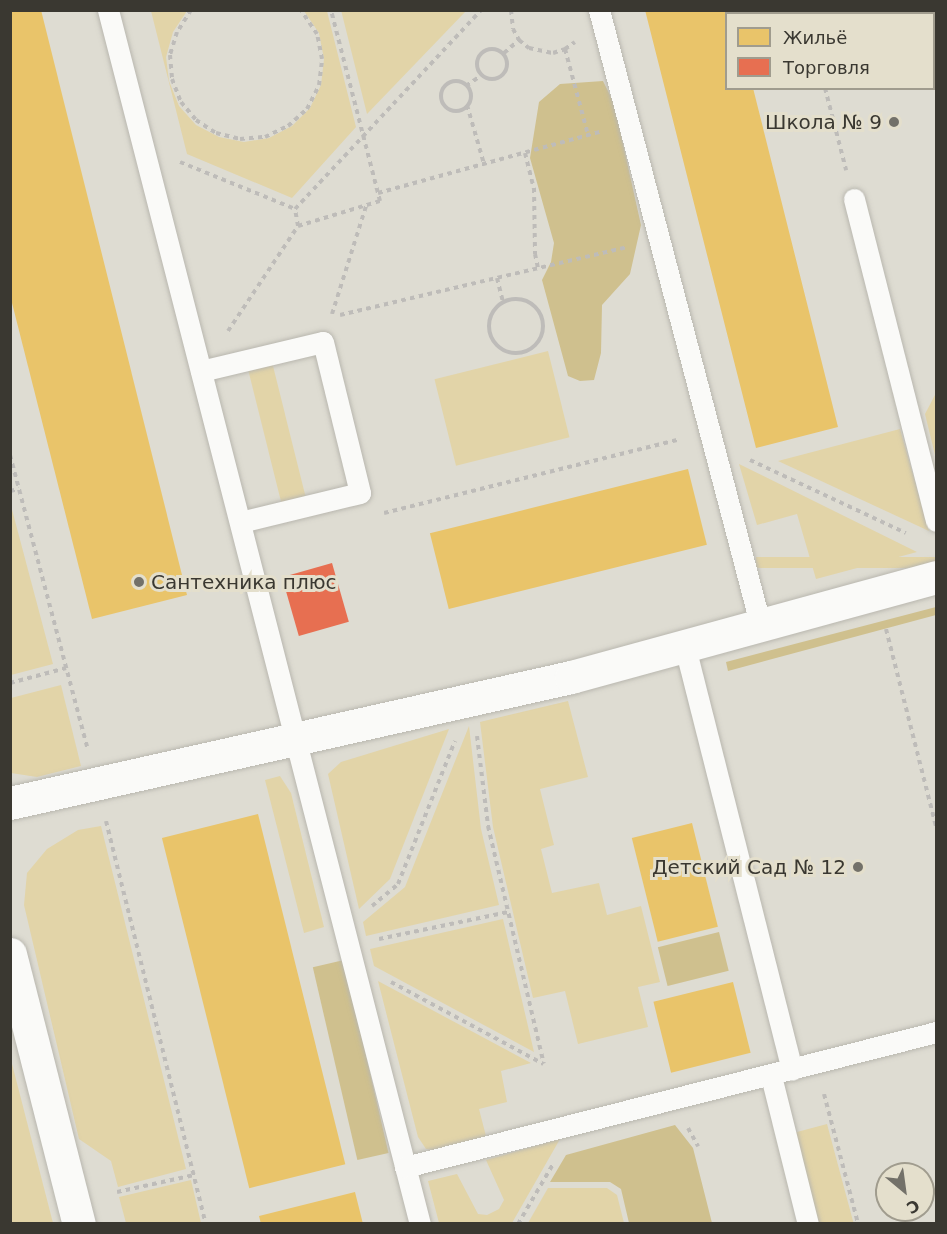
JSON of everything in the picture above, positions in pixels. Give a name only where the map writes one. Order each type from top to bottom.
[{"type":"street","points":[[10,803],[571,677],[761,627],[936,577]]},
{"type":"street","points":[[10,954],[79,1224]]},
{"type":"lane","points":[[108,10],[420,1224]]},
{"type":"lane","points":[[599,10],[761,627]]},
{"type":"lane","points":[[854,199],[936,521]]},
{"type":"lane","points":[[201,371],[323,342],[360,493],[240,522]]},
{"type":"lane","points":[[685,647],[792,1070]]},
{"type":"lane","points":[[405,1167],[771,1076],[936,1032]]},
{"type":"lane","points":[[771,1076],[808,1224]]},
{"type":"path","points":[[191,10],[177,32],[172,47],[172,79],[181,102],[196,120],[216,133],[240,139],[265,137],[288,126],[307,108],[319,85],[322,59],[317,34],[301,10]]},
{"type":"path","points":[[201,371],[298,226],[380,201],[331,10]]},
{"type":"path","points":[[295,209],[481,10]]},
{"type":"path","points":[[511,10],[513,29],[519,40],[529,48],[553,53],[565,49],[578,37]]},
{"type":"path","points":[[504,53],[519,40]]},
{"type":"path","points":[[494,48],[504,53],[508,61],[503,75],[495,79],[482,75],[477,65],[480,55],[494,48]]},
{"type":"path","points":[[565,49],[588,135]]},
{"type":"path","points":[[466,86],[482,75]]},
{"type":"path","points":[[466,86],[452,82],[444,88],[441,98],[449,110],[459,111],[468,105]]},
{"type":"path","points":[[466,86],[470,98],[468,105],[484,164]]},
{"type":"path","points":[[826,90],[854,199]]},
{"type":"path","points":[[378,193],[629,124]]},
{"type":"path","points":[[143,147],[295,209]]},
{"type":"path","points":[[525,153],[534,188],[535,254],[538,268]]},
{"type":"path","points":[[366,206],[331,317],[659,239]]},
{"type":"path","points":[[295,209],[298,226]]},
{"type":"path","points":[[497,278],[504,302]]},
{"type":"path","points":[[522,300],[531,303],[542,318],[541,336],[537,344],[522,353],[504,351],[492,339],[488,322],[496,307],[504,302],[522,300]]},
{"type":"path","points":[[374,515],[711,437],[915,538]]},
{"type":"path","points":[[10,455],[96,784],[206,1224]]},
{"type":"path","points":[[10,491],[19,489]]},
{"type":"path","points":[[885,624],[936,826]]},
{"type":"path","points":[[10,683],[66,668]]},
{"type":"path","points":[[349,946],[544,1064],[488,826],[472,699]]},
{"type":"path","points":[[349,946],[398,884],[472,699]]},
{"type":"path","points":[[349,946],[508,912]]},
{"type":"path","points":[[816,1064],[858,1224]]},
{"type":"path","points":[[518,1224],[576,1124]]},
{"type":"path","points":[[117,1192],[194,1175]]},
{"type":"shaded area","points":[[341,10],[466,10],[466,11],[367,114]]},
{"type":"shaded area","points":[[151,11],[187,11],[173,32],[166,57],[169,81],[179,106],[196,125],[219,137],[244,142],[269,138],[292,126],[310,108],[321,85],[324,59],[319,33],[304,11],[327,11],[356,127],[292,198],[187,154]]},
{"type":"shaded area","points":[[603,81],[614,103],[641,225],[630,274],[602,305],[601,353],[594,380],[580,381],[568,376],[542,280],[551,262],[554,243],[530,158],[539,102],[560,84]]},
{"type":"shaded area","points":[[548,351],[570,437],[456,466],[434,379]]},
{"type":"shaded area","points":[[270,354],[308,505],[283,511],[246,360]]},
{"type":"shaded area","points":[[936,393],[936,459],[925,414]]},
{"type":"shaded area","points":[[900,429],[929,531],[778,461]]},
{"type":"shaded area","points":[[739,464],[917,552],[816,579],[797,514],[757,525]]},
{"type":"shaded area","points":[[10,502],[53,664],[11,675],[10,675]]},
{"type":"shaded area","points":[[756,557],[936,557],[936,568],[756,568]]},
{"type":"shaded area","points":[[936,607],[936,615],[728,671],[726,662]]},
{"type":"shaded area","points":[[61,685],[81,766],[37,777],[11,773],[11,698]]},
{"type":"shaded area","points":[[568,701],[588,777],[540,789],[554,845],[541,849],[552,893],[599,883],[607,915],[641,906],[660,982],[638,987],[648,1027],[578,1044],[565,991],[533,998],[493,827],[480,722]]},
{"type":"shaded area","points":[[469,726],[481,829],[499,905],[366,936],[363,922],[405,887]]},
{"type":"shaded area","points":[[449,729],[390,879],[359,909],[328,774],[341,762]]},
{"type":"shaded area","points":[[280,776],[291,793],[324,927],[304,933],[265,780]]},
{"type":"shaded area","points":[[101,826],[186,1169],[118,1187],[111,1161],[79,1139],[24,905],[27,873],[47,849],[78,830]]},
{"type":"shaded area","points":[[503,919],[534,1052],[374,966],[370,949]]},
{"type":"shaded area","points":[[719,932],[729,971],[668,986],[658,947]]},
{"type":"shaded area","points":[[344,960],[389,1153],[357,1160],[313,967]]},
{"type":"shaded area","points":[[378,981],[531,1063],[501,1071],[507,1102],[479,1109],[487,1140],[443,1151],[426,1149],[418,1137]]},
{"type":"shaded area","points":[[11,1060],[53,1223],[11,1223]]},
{"type":"shaded area","points":[[827,1124],[853,1223],[815,1224],[791,1134]]},
{"type":"shaded area","points":[[675,1125],[693,1148],[712,1223],[629,1223],[621,1189],[610,1182],[550,1182],[566,1155]]},
{"type":"shaded area","points":[[560,1139],[512,1223],[439,1223],[428,1181],[457,1174],[478,1214],[487,1215],[499,1209],[504,1200],[486,1160]]},
{"type":"shaded area","points":[[191,1180],[201,1223],[126,1223],[119,1197]]},
{"type":"shaded area","points":[[548,1188],[607,1188],[617,1195],[624,1223],[528,1223]]},
{"type":"building: Жильё","points":[[10,10],[41,10],[187,595],[92,619],[10,295]]},
{"type":"building: Жильё","points":[[645,10],[733,10],[734,12],[725,12],[725,90],[754,90],[838,427],[756,448]]},
{"type":"building: Жильё","points":[[688,469],[707,545],[449,609],[430,533]]},
{"type":"building: Жильё","points":[[258,814],[345,1164],[249,1188],[162,838]]},
{"type":"building: Жильё","points":[[692,823],[718,927],[658,942],[632,838]]},
{"type":"building: Жильё","points":[[733,982],[751,1053],[671,1073],[653,1002]]},
{"type":"building: Жильё","points":[[355,1192],[363,1224],[261,1224],[259,1216]]},
{"type":"building: Торговля","points":[[332,563],[349,622],[299,636],[282,577]]},
{"type":"place","name":"Школа № 9","points":[[894,122]]},
{"type":"place","name":"Сантехника плюс","points":[[139,582]]},
{"type":"place","name":"Детский Сад № 12","points":[[858,867]]}]
